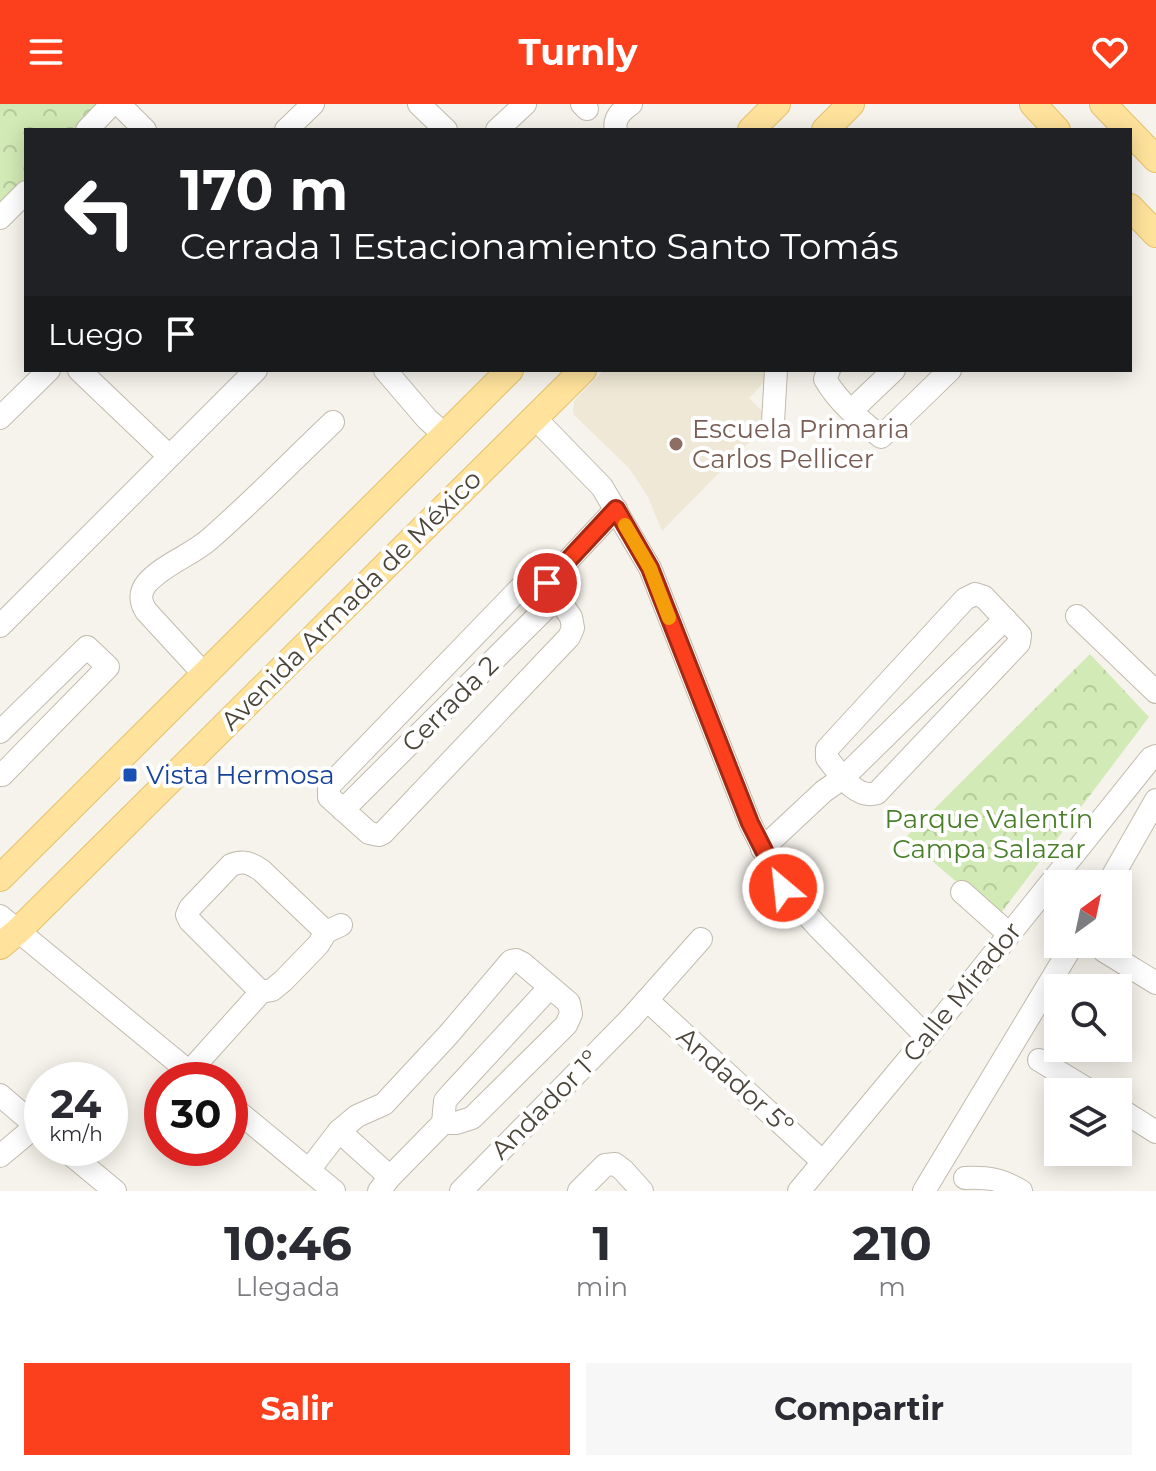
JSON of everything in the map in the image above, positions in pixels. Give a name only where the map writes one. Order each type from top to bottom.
[{"type":"main road","points":[[753,128],[777,104]]},
{"type":"main road","points":[[827,128],[851,104]]},
{"type":"main road","points":[[1033,104],[1055,128]]},
{"type":"main road","points":[[1103,104],[1130,128]]},
{"type":"main road","points":[[1132,209],[1156,234]]},
{"type":"main road","name":"Avenida Armada de México","points":[[0,878],[508,372]]},
{"type":"main road","name":"Avenida Armada de México","points":[[6,931],[581,372]]},
{"type":"street","points":[[89,128],[112,104]]},
{"type":"street","points":[[119,104],[143,128]]},
{"type":"street","points":[[288,128],[313,104]]},
{"type":"street","points":[[419,104],[444,128]]},
{"type":"street","points":[[499,128],[525,104]]},
{"type":"street","points":[[615,128],[622,110],[631,104]]},
{"type":"street","points":[[0,218],[24,194]]},
{"type":"street","points":[[0,418],[47,372]]},
{"type":"street","points":[[81,372],[169,456]]},
{"type":"street","points":[[0,626],[254,372]]},
{"type":"street","points":[[387,372],[445,435]]},
{"type":"street","points":[[773,422],[776,372]]},
{"type":"street","points":[[828,372],[825,379],[831,389],[881,437],[948,372]]},
{"type":"street","points":[[851,411],[892,372]]},
{"type":"street","points":[[535,418],[602,487],[650,568],[750,823],[783,888],[927,1037]]},
{"type":"street","points":[[204,674],[146,611],[141,603],[141,594],[149,581],[210,540],[333,422]]},
{"type":"street","points":[[544,587],[573,622],[569,637],[383,833],[369,833],[329,797],[332,782],[544,587],[616,509]]},
{"type":"street","name":"Cerrada 2","points":[[343,810],[544,587]]},
{"type":"street","points":[[975,594],[984,597],[1020,635],[1019,643],[877,793],[869,796],[862,793],[843,778],[827,758],[827,749],[965,599],[975,594]]},
{"type":"street","points":[[1077,616],[1156,692]]},
{"type":"street","points":[[762,849],[824,791],[843,778],[1005,619]]},
{"type":"street","points":[[0,732],[87,647],[108,667],[0,775]]},
{"type":"street","name":"Calle Mirador","points":[[799,1191],[1151,758],[1156,756]]},
{"type":"street","points":[[1119,870],[1149,832],[1156,800]]},
{"type":"street","points":[[205,1062],[261,992],[272,990],[283,981],[333,929],[261,870],[250,862],[240,861],[231,865],[187,915],[261,992]]},
{"type":"street","points":[[962,892],[1009,934]]},
{"type":"street","points":[[6,931],[176,1062]]},
{"type":"street","name":"Andador 1º","points":[[461,1191],[630,1019],[701,939]]},
{"type":"street","points":[[924,1191],[1065,958]]},
{"type":"street","points":[[1115,958],[1156,983]]},
{"type":"street","points":[[309,1170],[339,1131],[357,1116],[384,1104],[511,961],[516,960],[569,1003],[571,1014],[566,1025],[472,1118],[443,1123]]},
{"type":"street","points":[[339,1131],[385,1184],[443,1123],[445,1101],[550,987]]},
{"type":"street","name":"Andador 5º","points":[[647,1000],[823,1162]]},
{"type":"street","points":[[1039,1060],[1069,1078]]},
{"type":"street","points":[[0,1095],[24,1115]]},
{"type":"street","points":[[1132,1117],[1156,1132]]},
{"type":"street","points":[[248,1120],[334,1191]]},
{"type":"street","points":[[0,1156],[24,1139]]},
{"type":"street","points":[[945,1156],[968,1184],[983,1177],[1004,1181],[1021,1191]]},
{"type":"street","points":[[579,1191],[605,1165],[615,1164],[642,1191]]},
{"type":"street","points":[[85,1166],[115,1191]]},
{"type":"shaded area","name":"Escuela Primaria Carlos Pellicer","points":[[602,372],[768,372],[771,375],[749,398],[771,420],[662,531],[648,497],[629,468],[574,415],[574,401]]},
{"type":"green space","points":[[0,104],[104,104],[80,128],[24,128],[24,184],[0,209]]},
{"type":"green space","name":"Parque Valentín Campa Salazar","points":[[1090,654],[1149,717],[998,917],[905,838]]},
{"type":"slow traffic","points":[[625,525],[650,568],[669,618]]},
{"type":"place","name":"Escuela Primaria Carlos Pellicer","points":[[676,444]]},
{"type":"place","name":"Vista Hermosa","points":[[130,775]]},
{"type":"route","points":[[547,583],[616,509],[650,568],[750,823],[783,888]]}]
